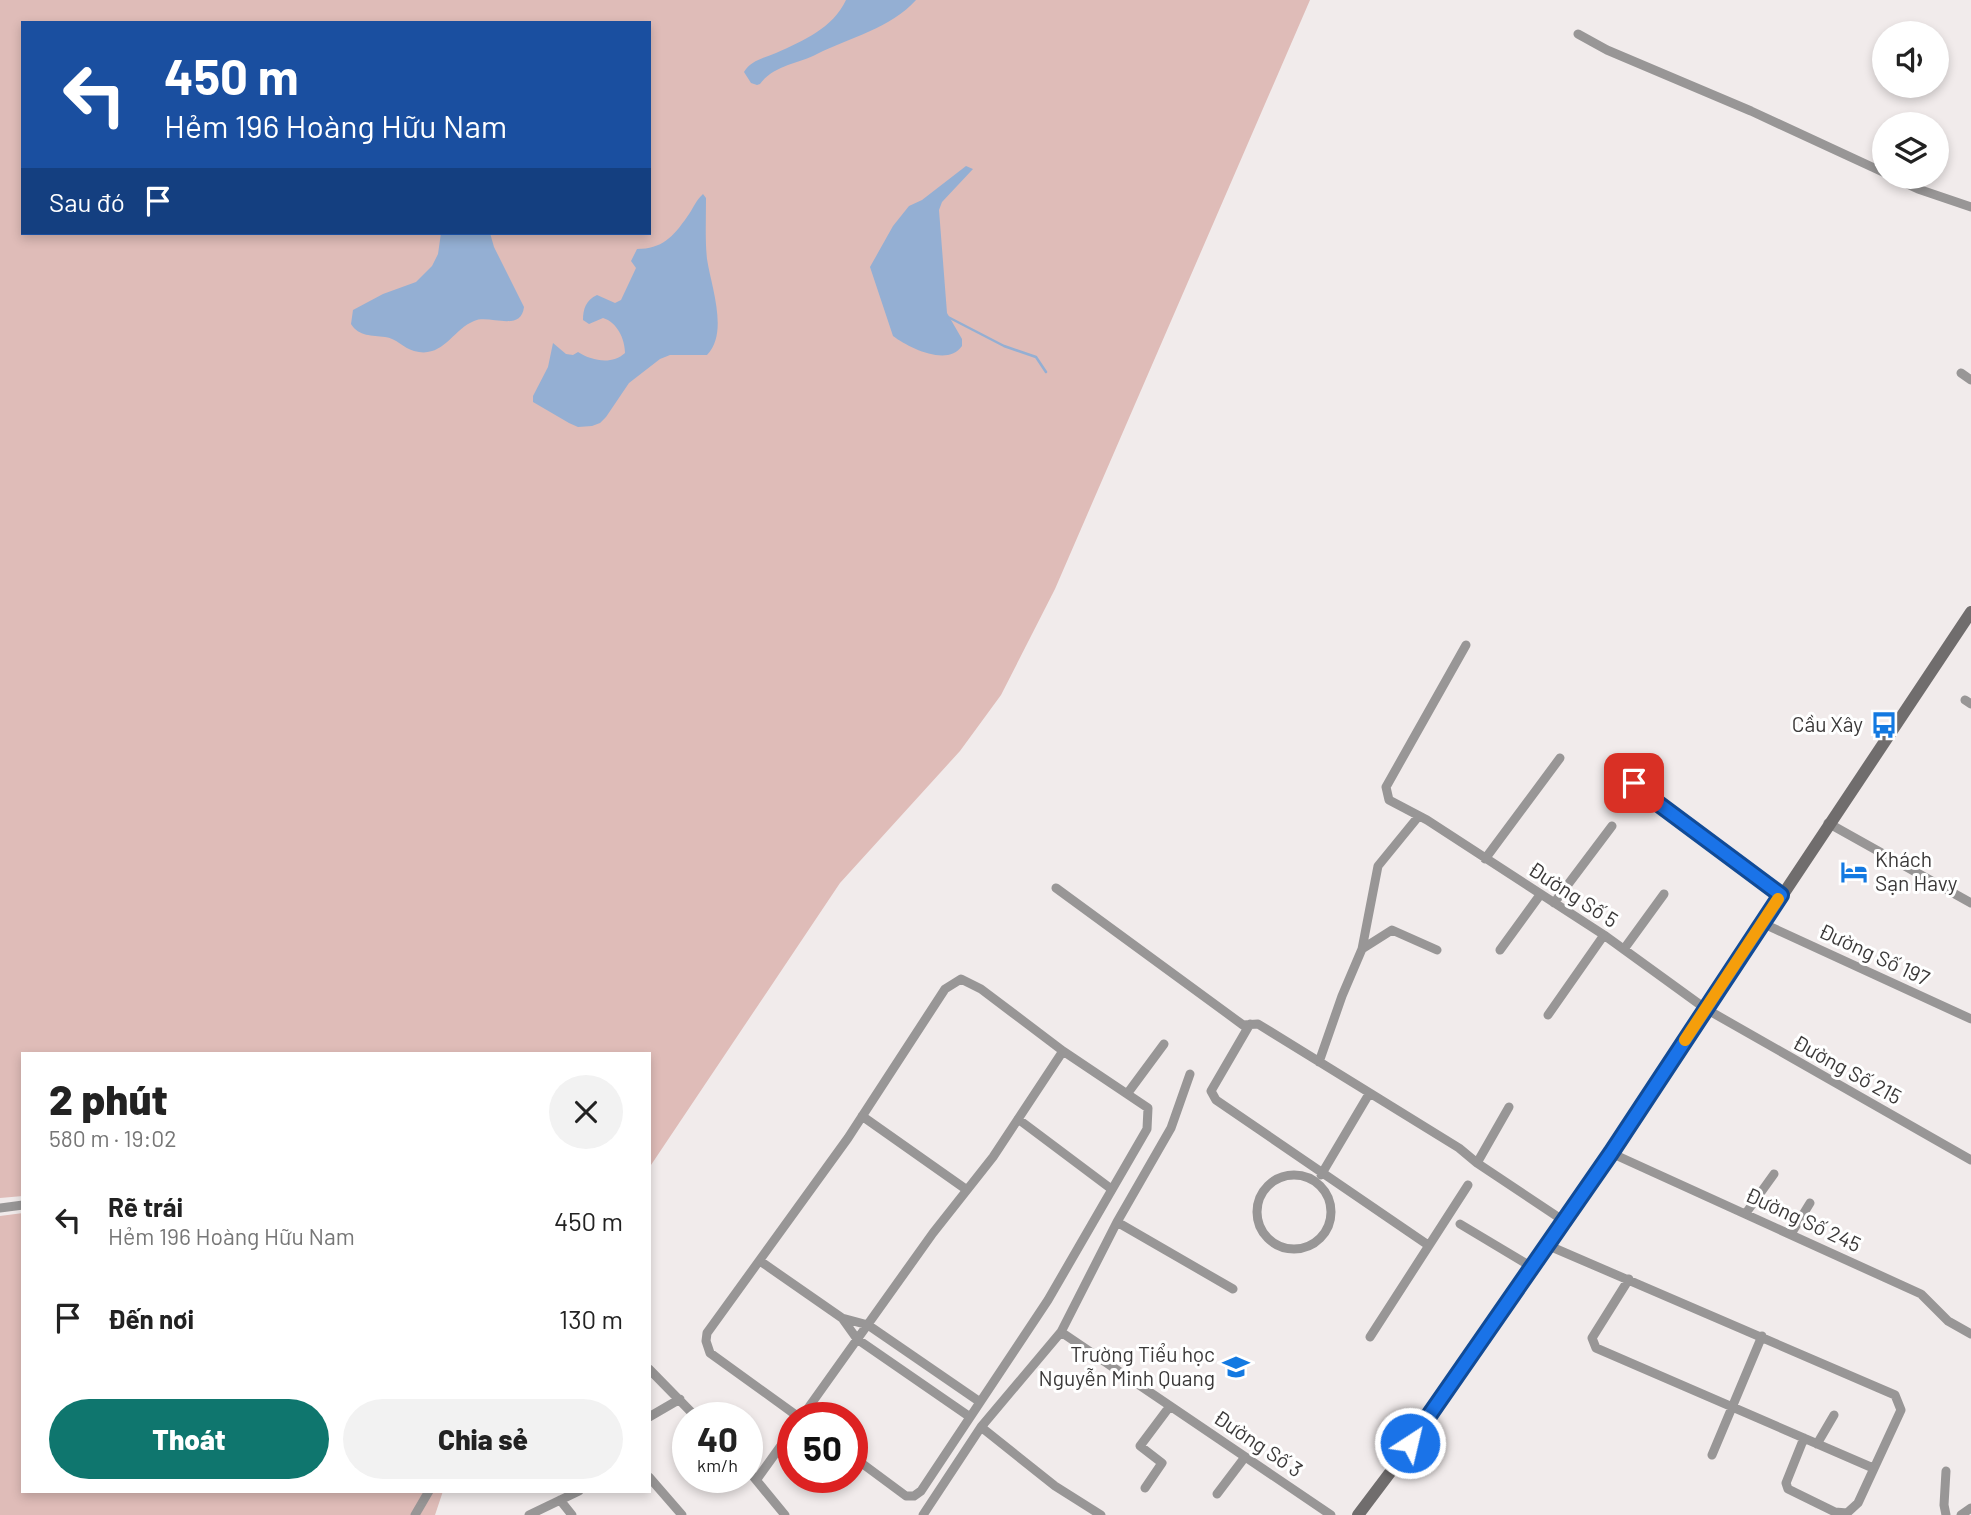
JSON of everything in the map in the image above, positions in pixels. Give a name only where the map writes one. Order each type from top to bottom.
[{"type":"main road","points":[[1357,1515],[1392,1470],[1611,1153],[1828,823],[1971,612]]},
{"type":"street","points":[[1578,34],[1607,50],[1751,111],[1872,167]]},
{"type":"street","points":[[1924,189],[1971,207]]},
{"type":"street","points":[[1961,373],[1971,380]]},
{"type":"street","name":"Đường Số 5","points":[[1466,645],[1386,788],[1389,800],[1427,820],[1604,935],[1706,1009]]},
{"type":"street","points":[[1485,859],[1560,758]]},
{"type":"street","points":[[1634,783],[1781,895]]},
{"type":"street","points":[[1319,1062],[1362,949],[1378,866],[1418,817]]},
{"type":"street","points":[[1828,823],[1971,903]]},
{"type":"street","points":[[1554,903],[1612,827]]},
{"type":"street","points":[[1056,888],[1243,1025],[1258,1024],[1428,1128],[1564,1221]]},
{"type":"street","points":[[1625,949],[1664,894]]},
{"type":"street","points":[[1500,950],[1540,895]]},
{"type":"street","name":"Đường Số 197","points":[[1762,923],[1971,1019]]},
{"type":"street","points":[[1362,949],[1392,930],[1437,950]]},
{"type":"street","points":[[1548,1015],[1604,935]]},
{"type":"street","points":[[779,1402],[710,1353],[706,1341],[707,1333],[862,1116],[945,989],[961,979],[981,989],[1063,1051],[1148,1108],[1147,1129],[1110,1188],[1048,1300],[921,1491],[914,1496],[906,1496],[868,1468]]},
{"type":"street","name":"Đường Số 215","points":[[1706,1009],[1971,1160]]},
{"type":"street","points":[[1251,1024],[1211,1091],[1216,1100],[1428,1245]]},
{"type":"street","points":[[1127,1094],[1164,1044]]},
{"type":"street","points":[[812,1402],[933,1233],[993,1157],[1063,1051]]},
{"type":"street","points":[[927,1514],[981,1427],[1061,1332],[1117,1222],[1171,1128],[1190,1074]]},
{"type":"street","points":[[1317,1183],[1369,1094]]},
{"type":"street","points":[[1477,1163],[1509,1107]]},
{"type":"street","points":[[862,1116],[967,1190]]},
{"type":"street","points":[[1018,1119],[1110,1188]]},
{"type":"street","name":"Đường Số 245","points":[[1611,1153],[1922,1294],[1948,1321],[1971,1334]]},
{"type":"street","points":[[1746,1213],[1774,1174]]},
{"type":"street","points":[[1290,1175],[1299,1175],[1317,1183],[1324,1189],[1331,1207],[1331,1217],[1324,1234],[1317,1241],[1299,1248],[1290,1248],[1272,1241],[1265,1234],[1258,1216],[1258,1207],[1265,1189],[1272,1182],[1290,1175]]},
{"type":"street","points":[[1370,1337],[1468,1185]]},
{"type":"street","points":[[1791,1234],[1810,1203]]},
{"type":"street","points":[[0,1208],[21,1205]]},
{"type":"street","points":[[1117,1222],[1233,1289]]},
{"type":"street","points":[[1460,1223],[1532,1267]]},
{"type":"street","points":[[1548,1245],[1895,1395],[1901,1410],[1858,1503],[1847,1513],[1835,1512],[1788,1489],[1786,1483],[1804,1438]]},
{"type":"street","points":[[760,1261],[842,1318],[857,1339],[970,1417]]},
{"type":"street","points":[[1629,1279],[1592,1338],[1596,1348],[1873,1468]]},
{"type":"street","points":[[842,1318],[868,1325],[980,1402]]},
{"type":"street","name":"Đường Số 3","points":[[1061,1332],[1331,1515]]},
{"type":"street","points":[[1712,1455],[1762,1336]]},
{"type":"street","points":[[651,1371],[683,1402]]},
{"type":"street","points":[[651,1416],[680,1399]]},
{"type":"street","points":[[1145,1488],[1162,1463],[1140,1446],[1170,1406]]},
{"type":"street","points":[[1818,1444],[1834,1415]]},
{"type":"street","points":[[981,1427],[1055,1486],[1101,1515]]},
{"type":"street","points":[[763,1471],[777,1451]]},
{"type":"street","points":[[1217,1494],[1245,1457]]},
{"type":"street","points":[[1946,1471],[1946,1515]]},
{"type":"street","points":[[651,1479],[682,1515]]},
{"type":"street","points":[[763,1487],[785,1515]]},
{"type":"street","points":[[415,1515],[428,1493]]},
{"type":"street","points":[[529,1515],[575,1493]]},
{"type":"street","points":[[560,1500],[572,1515]]},
{"type":"street","points":[[1961,1515],[1971,1508]]},
{"type":"shaded area","points":[[0,0],[1310,0],[1055,589],[1001,695],[960,751],[840,883],[651,1165],[651,1052],[21,1052],[21,1196],[0,1198]]},
{"type":"shaded area","points":[[21,1213],[21,1493],[442,1493],[435,1515],[0,1515],[0,1216]]},
{"type":"water","points":[[846,0],[916,0],[906,10],[882,25],[779,69],[760,84],[751,83],[744,72],[750,65],[796,44],[825,26]]},
{"type":"water","points":[[966,166],[973,169],[942,202],[939,210],[947,313],[962,339],[962,346],[948,355],[938,355],[918,350],[893,336],[870,267],[893,226],[909,206],[922,200]]},
{"type":"water","points":[[703,194],[706,198],[707,259],[718,322],[717,335],[707,355],[670,355],[660,359],[629,383],[606,417],[592,426],[578,427],[533,402],[533,396],[548,367],[553,343],[566,354],[573,355],[578,352],[589,358],[602,360],[614,359],[625,353],[622,337],[612,323],[603,318],[589,324],[583,320],[586,305],[597,295],[615,303],[621,300],[636,268],[631,261],[637,249],[653,247],[672,236]]},
{"type":"water","points":[[441,235],[491,235],[524,307],[522,315],[511,321],[474,321],[440,347],[424,352],[410,350],[389,338],[366,335],[354,328],[351,324],[353,310],[383,294],[416,282],[432,266],[438,254]]},
{"type":"waterway","points":[[948,317],[1004,346],[1036,357],[1046,372]]},
{"type":"slow traffic","points":[[1685,1040],[1778,899]]},
{"type":"place","name":"Cầu Xây","points":[[1884,725]]},
{"type":"place","name":"Khách Sạn Havy","points":[[1854,872]]},
{"type":"place","name":"Trường Tiểu học Nguyễn Minh Quang","points":[[1236,1367]]},
{"type":"route","points":[[1410,1443],[1611,1153],[1781,895],[1634,783]]}]
